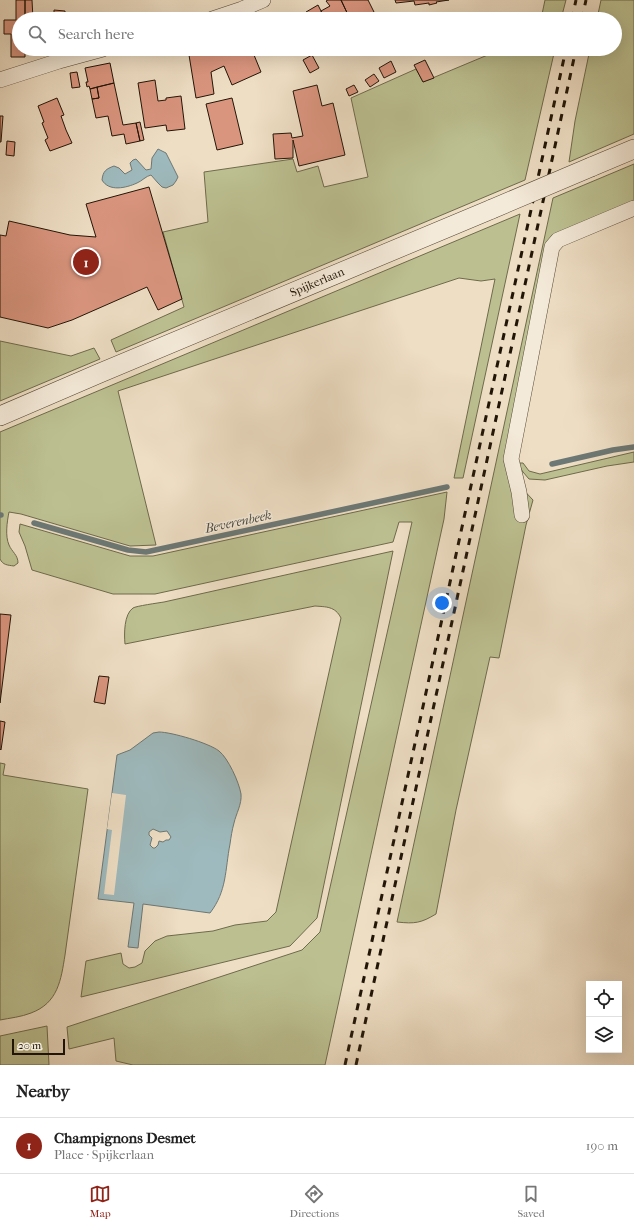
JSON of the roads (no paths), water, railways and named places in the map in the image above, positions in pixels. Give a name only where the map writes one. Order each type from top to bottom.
[{"type":"street","points":[[233,12],[263,0]]},
{"type":"street","points":[[0,80],[77,56]]},
{"type":"street","name":"Spijkerlaan","points":[[0,416],[634,149]]},
{"type":"street","points":[[522,515],[519,492],[510,459],[552,247],[558,240],[634,208]]},
{"type":"water","points":[[158,149],[166,153],[178,177],[173,185],[166,188],[162,187],[151,175],[137,183],[118,188],[113,188],[105,184],[102,180],[105,171],[114,166],[119,168],[125,174],[132,170],[130,163],[136,159],[146,170],[151,169],[152,158]]},
{"type":"water","points":[[165,732],[181,736],[199,741],[219,751],[226,759],[236,777],[241,798],[232,831],[226,871],[220,897],[216,905],[210,913],[143,904],[138,948],[128,947],[134,903],[98,899],[117,755],[130,750],[153,733]],"holes":[[[153,829],[160,832],[167,831],[171,837],[169,840],[163,842],[159,841],[158,845],[153,848],[150,845],[152,838],[149,835],[149,832]]]},
{"type":"waterway","name":"Beverenbeek","points":[[552,464],[613,450],[634,447]]},
{"type":"waterway","name":"Beverenbeek","points":[[34,523],[128,550],[146,552],[447,487]]},
{"type":"railway","points":[[573,12],[576,0]]},
{"type":"railway","points":[[583,12],[586,0]]},
{"type":"railway","points":[[345,1065],[564,56]]},
{"type":"railway","points":[[356,1065],[574,56]]},
{"type":"place","name":"Champignons Desmet","points":[[86,262]]}]
